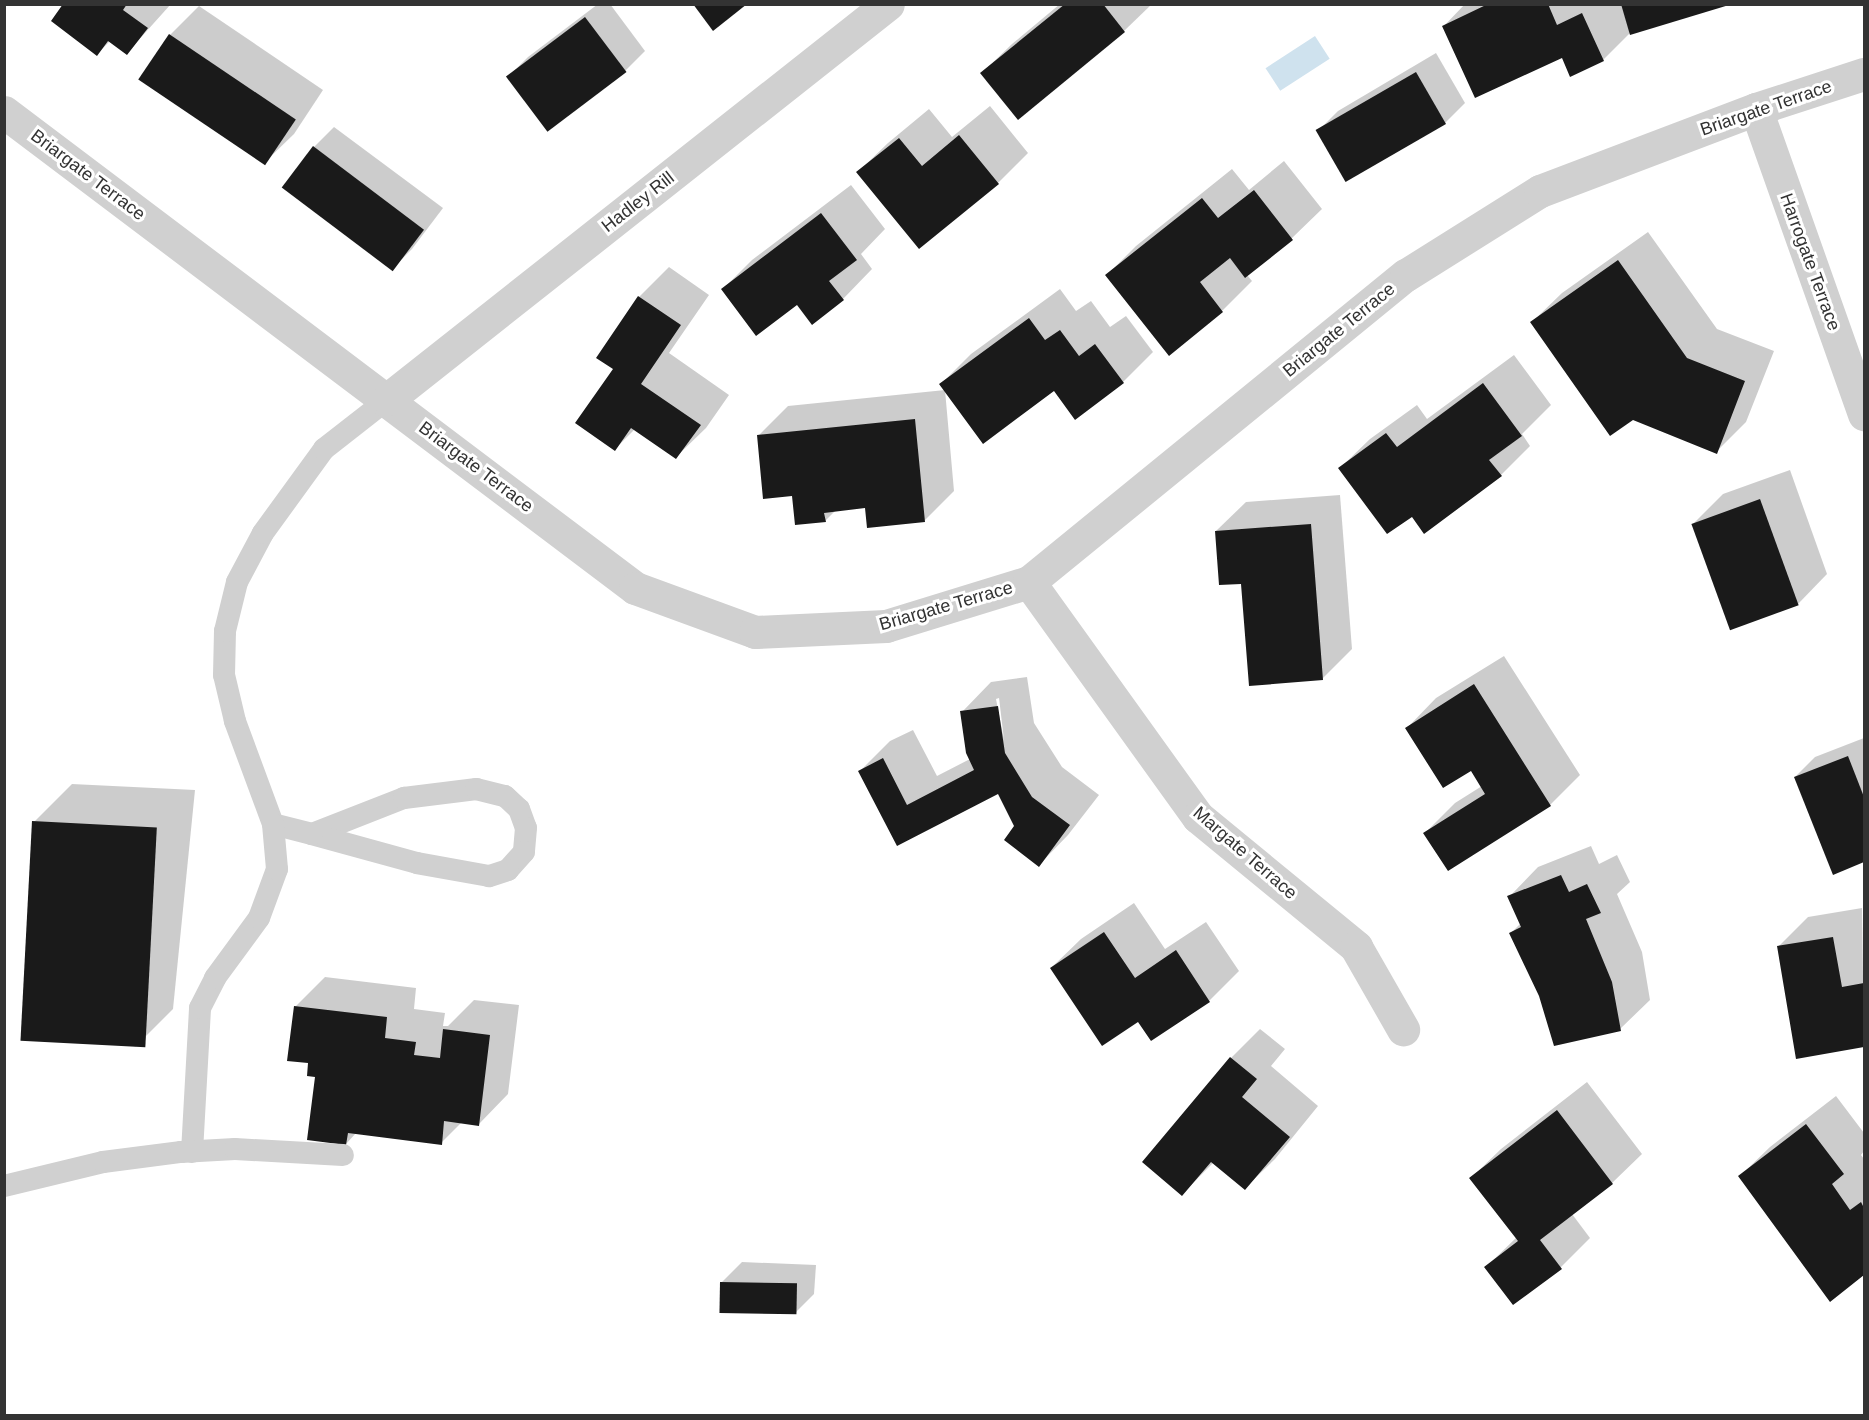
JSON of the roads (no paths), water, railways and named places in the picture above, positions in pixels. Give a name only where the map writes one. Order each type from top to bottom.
[{"type":"street","name":"Hadley Rill","points":[[388,399],[888,4]]},
{"type":"street","name":"Briargate Terrace","points":[[4,112],[388,399],[635,588],[754,632],[886,626],[1029,582],[1406,275],[1540,191],[1756,109],[1864,74]]},
{"type":"street","name":"Harrogate Terrace","points":[[1756,109],[1864,414]]},
{"type":"street","name":"Margate Terrace","points":[[1029,582],[1198,817],[1356,947],[1403,1029]]},
{"type":"lane","points":[[192,1152],[200,1008],[215,978],[259,918],[277,869],[273,824],[235,721],[224,675],[225,631],[237,582],[263,533],[324,449],[388,399]]},
{"type":"lane","points":[[273,824],[417,863],[489,876],[508,870],[524,852],[526,828],[519,809],[505,796],[476,789],[404,798],[312,834]]},
{"type":"lane","points":[[4,1186],[103,1162],[192,1152],[235,1149],[343,1155]]},
{"type":"water","points":[[1315,36],[1330,59],[1280,91],[1266,68]]}]
